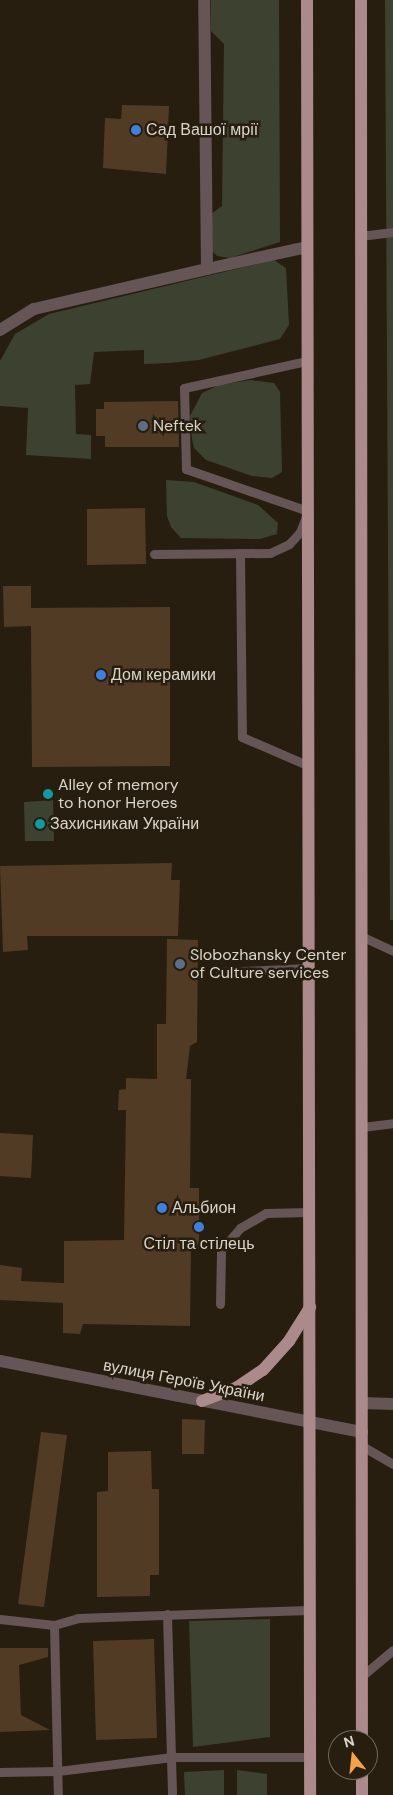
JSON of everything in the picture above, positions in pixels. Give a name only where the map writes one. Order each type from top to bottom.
[{"type":"main road","points":[[307,0],[307,765],[311,1422],[310,1795]]},
{"type":"main road","points":[[360,0],[362,1730]]},
{"type":"main road","points":[[202,1401],[236,1388],[262,1370],[289,1341],[310,1307]]},
{"type":"main road","points":[[362,1780],[362,1795]]},
{"type":"street","points":[[204,0],[207,269]]},
{"type":"street","points":[[0,330],[34,309],[307,247]]},
{"type":"street","name":"вулиця Героїв України","points":[[0,1361],[362,1432]]},
{"type":"street","points":[[362,1403],[393,1404]]},
{"type":"lane","points":[[360,236],[393,232]]},
{"type":"lane","points":[[154,554],[270,553],[289,544],[300,532],[308,511],[186,470],[184,388],[307,361]]},
{"type":"lane","points":[[240,553],[242,737],[307,765]]},
{"type":"lane","points":[[361,936],[393,951]]},
{"type":"lane","points":[[220,972],[308,968]]},
{"type":"lane","points":[[362,1127],[393,1123]]},
{"type":"lane","points":[[220,1304],[221,1250],[240,1228],[266,1213],[310,1212]]},
{"type":"lane","points":[[362,1446],[393,1464]]},
{"type":"lane","points":[[0,1619],[54,1625],[78,1618],[310,1610]]},
{"type":"lane","points":[[167,1614],[172,1795]]},
{"type":"lane","points":[[54,1625],[58,1795]]},
{"type":"lane","points":[[362,1676],[393,1650]]},
{"type":"lane","points":[[0,1772],[58,1771],[172,1757],[310,1757]]},
{"type":"green space","points":[[211,0],[279,0],[280,242],[230,258],[217,256],[212,251],[207,217],[222,206],[224,44],[211,31]]},
{"type":"green space","points":[[385,0],[393,0],[393,920],[390,920]]},
{"type":"green space","points":[[274,260],[286,268],[289,325],[280,339],[199,360],[169,363],[144,364],[144,350],[94,352],[90,384],[75,385],[76,434],[91,435],[91,459],[26,455],[28,408],[0,406],[0,361],[15,334],[49,314]]},
{"type":"green space","points":[[251,380],[274,383],[280,392],[282,472],[272,478],[252,476],[206,460],[194,448],[192,439],[190,416],[202,393],[219,385]]},
{"type":"green space","points":[[166,480],[194,482],[258,505],[278,523],[277,534],[260,539],[181,538],[171,527],[167,516]]},
{"type":"green space","points":[[53,800],[54,841],[25,841],[24,802]]},
{"type":"green space","points":[[270,1619],[270,1737],[193,1747],[189,1621]]},
{"type":"green space","points":[[224,1770],[224,1795],[185,1795],[184,1772]]},
{"type":"green space","points":[[237,1770],[267,1774],[267,1795],[237,1795]]},
{"type":"building","name":"Сад Вашої мрії","points":[[122,105],[169,106],[166,174],[103,168],[105,118],[121,119]]},
{"type":"building","points":[[178,401],[179,447],[105,447],[105,436],[96,436],[96,409],[104,409],[104,402]]},
{"type":"building","points":[[145,508],[146,564],[87,565],[87,509]]},
{"type":"building","name":"Дом керамики","points":[[3,586],[31,586],[31,608],[170,607],[170,766],[32,767],[31,626],[4,627]]},
{"type":"building","name":"Slobozhansky Center of Culture services","points":[[172,863],[171,880],[180,880],[178,936],[27,936],[28,950],[3,952],[0,866]]},
{"type":"building","name":"Альбион","points":[[167,939],[198,940],[197,1042],[190,1046],[186,1079],[191,1079],[190,1188],[199,1188],[199,1248],[191,1249],[190,1326],[83,1324],[80,1334],[63,1333],[63,1303],[0,1300],[0,1265],[22,1268],[21,1281],[64,1283],[64,1241],[124,1240],[126,1110],[118,1110],[119,1090],[126,1089],[126,1078],[157,1079],[157,1024],[166,1024]]},
{"type":"building","points":[[0,1133],[33,1135],[31,1178],[0,1176]]},
{"type":"building","points":[[182,1419],[205,1420],[204,1454],[182,1454]]},
{"type":"building","points":[[41,1432],[67,1435],[44,1607],[18,1604]]},
{"type":"building","points":[[151,1451],[152,1489],[159,1489],[159,1575],[150,1575],[150,1596],[97,1597],[97,1492],[108,1491],[108,1452]]},
{"type":"building","points":[[154,1639],[157,1738],[96,1740],[93,1641]]},
{"type":"building","points":[[0,1648],[48,1648],[48,1657],[19,1665],[21,1715],[50,1730],[0,1732]]},
{"type":"place","name":"Сад Вашої мрії","points":[[136,130]]},
{"type":"place","name":"Neftek","points":[[143,426]]},
{"type":"place","name":"Дом керамики","points":[[101,675]]},
{"type":"place","name":"Alley of memory to honor Heroes","points":[[48,794]]},
{"type":"place","name":"Захисникам України","points":[[40,824]]},
{"type":"place","name":"Slobozhansky Center of Culture services","points":[[180,964]]},
{"type":"place","name":"Альбион","points":[[162,1208]]},
{"type":"place","name":"Стіл та стілець","points":[[199,1227]]}]
